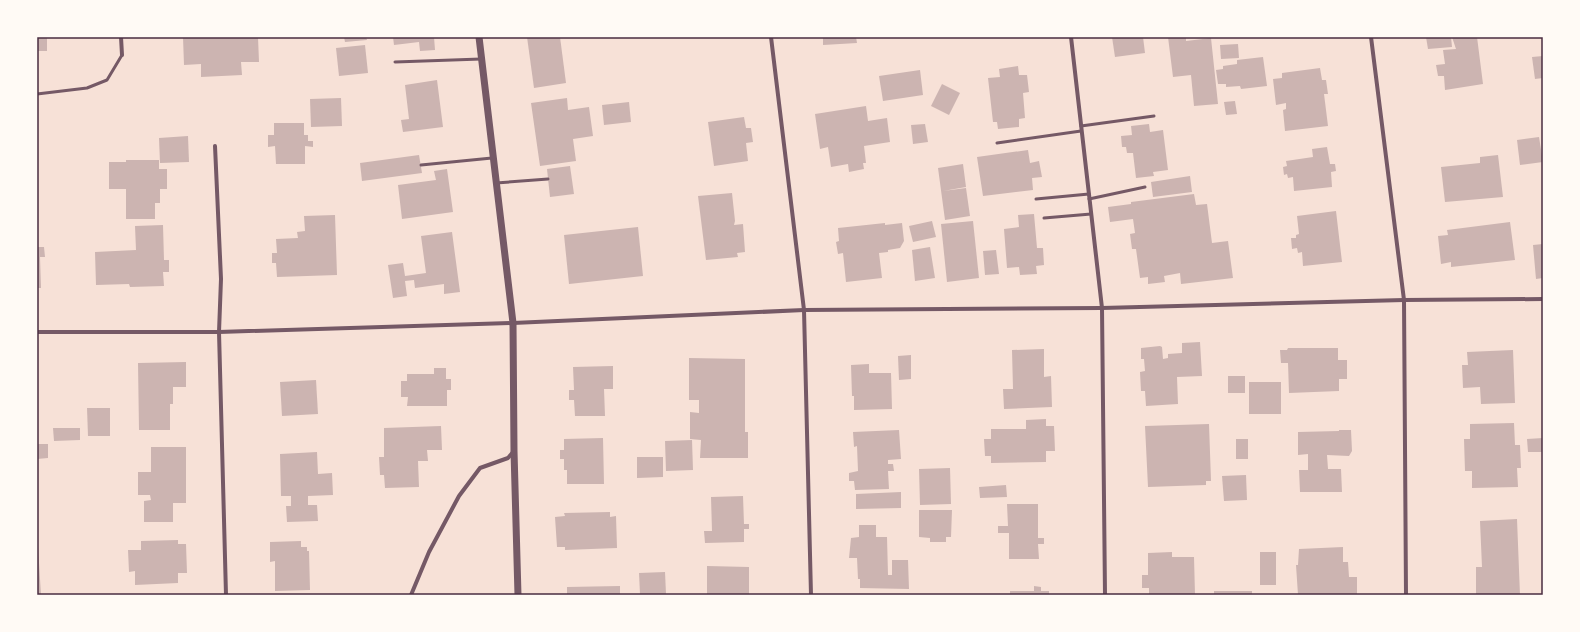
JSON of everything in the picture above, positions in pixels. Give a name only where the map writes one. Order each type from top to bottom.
[{"type":"street","points":[[121,37],[122,55]]},
{"type":"street","points":[[479,37],[513,323],[514,451],[518,595]]},
{"type":"street","points":[[771,37],[804,310],[811,595]]},
{"type":"street","points":[[1070,37],[1102,308],[1105,595]]},
{"type":"street","points":[[1371,37],[1404,300],[1406,595]]},
{"type":"street","points":[[215,146],[221,279],[219,332],[226,595]]},
{"type":"street","points":[[37,332],[219,332],[513,323],[804,310],[1102,308],[1404,300],[1543,299]]},
{"type":"street","points":[[411,595],[429,552],[459,496],[480,468],[508,458],[514,451]]},
{"type":"lane","points":[[37,94],[87,88],[107,80],[122,55]]},
{"type":"lane","points":[[395,62],[482,59]]},
{"type":"lane","points":[[996,143],[1154,116]]},
{"type":"lane","points":[[421,165],[493,158]]},
{"type":"lane","points":[[496,183],[548,179]]},
{"type":"lane","points":[[1036,199],[1089,196],[1146,187]]},
{"type":"lane","points":[[1044,218],[1091,214]]},
{"type":"building","points":[[37,37],[47,37],[47,51],[37,51]]},
{"type":"building","points":[[183,37],[258,37],[259,62],[241,62],[242,75],[201,77],[201,64],[184,65]]},
{"type":"building","points":[[344,37],[366,37],[367,40],[345,42]]},
{"type":"building","points":[[393,37],[434,37],[435,50],[420,51],[419,42],[394,45]]},
{"type":"building","points":[[527,37],[560,37],[566,83],[534,88]]},
{"type":"building","points":[[823,37],[856,37],[857,43],[823,45]]},
{"type":"building","points":[[1112,37],[1143,37],[1145,53],[1115,57]]},
{"type":"building","points":[[1168,37],[1186,37],[1186,41],[1211,38],[1218,104],[1194,106],[1191,75],[1173,77]]},
{"type":"building","points":[[1426,37],[1451,37],[1452,47],[1428,49]]},
{"type":"building","points":[[1452,37],[1477,37],[1483,84],[1445,90],[1444,76],[1438,76],[1436,65],[1445,64],[1443,50],[1456,49]]},
{"type":"building","points":[[1238,44],[1239,58],[1221,59],[1220,45]]},
{"type":"building","points":[[365,45],[368,73],[339,76],[336,48]]},
{"type":"building","points":[[1543,56],[1543,78],[1535,79],[1532,57]]},
{"type":"building","points":[[1263,57],[1267,86],[1241,89],[1240,86],[1226,87],[1226,84],[1218,84],[1216,70],[1223,69],[1223,66],[1237,64],[1237,60]]},
{"type":"building","points":[[1018,66],[1019,75],[1027,75],[1029,92],[1023,93],[1025,118],[1019,119],[1019,127],[998,129],[997,122],[993,122],[988,78],[1000,77],[999,69]]},
{"type":"building","points":[[1320,68],[1322,80],[1326,80],[1328,94],[1324,94],[1328,126],[1285,131],[1283,110],[1286,109],[1286,103],[1276,105],[1273,79],[1282,78],[1282,73]]},
{"type":"building","points":[[920,70],[923,95],[883,101],[879,76]]},
{"type":"building","points":[[437,80],[443,127],[403,132],[401,120],[409,119],[405,85]]},
{"type":"building","points":[[942,84],[960,93],[949,115],[931,106]]},
{"type":"building","points":[[341,98],[342,126],[311,127],[310,99]]},
{"type":"building","points":[[567,98],[568,110],[589,107],[593,136],[573,139],[576,161],[540,166],[531,103]]},
{"type":"building","points":[[1235,101],[1237,114],[1226,115],[1224,102]]},
{"type":"building","points":[[629,102],[631,122],[604,125],[602,105]]},
{"type":"building","points":[[866,106],[868,121],[887,118],[890,142],[864,146],[866,163],[863,163],[864,169],[849,172],[848,164],[831,167],[828,147],[820,149],[815,114]]},
{"type":"building","points":[[744,117],[746,128],[751,128],[753,142],[746,143],[748,161],[714,166],[708,122]]},
{"type":"building","points":[[274,123],[304,123],[304,135],[308,135],[308,141],[313,141],[313,147],[305,146],[305,164],[276,164],[275,146],[268,147],[268,135],[274,135]]},
{"type":"building","points":[[925,124],[928,142],[913,144],[911,125]]},
{"type":"building","points":[[1149,124],[1150,132],[1163,130],[1168,170],[1153,172],[1154,176],[1136,178],[1133,153],[1127,153],[1126,147],[1122,147],[1121,136],[1132,135],[1131,126]]},
{"type":"building","points":[[188,136],[189,162],[160,163],[159,138]]},
{"type":"building","points":[[1539,137],[1543,162],[1520,165],[1517,140]]},
{"type":"building","points":[[1327,147],[1330,164],[1335,164],[1336,171],[1331,172],[1332,187],[1294,191],[1293,177],[1288,178],[1287,174],[1284,175],[1283,167],[1287,166],[1286,161],[1313,157],[1312,149]]},
{"type":"building","points":[[1028,150],[1030,163],[1039,161],[1042,177],[1032,178],[1033,190],[983,196],[977,157]]},
{"type":"building","points":[[419,155],[422,173],[362,181],[360,163]]},
{"type":"building","points":[[1498,155],[1503,197],[1445,202],[1441,167],[1480,163],[1480,157]]},
{"type":"building","points":[[126,160],[159,160],[159,169],[167,169],[167,189],[160,189],[160,203],[155,203],[155,219],[126,219],[126,189],[109,189],[109,162],[126,162]]},
{"type":"building","points":[[963,164],[966,187],[943,191],[966,188],[970,216],[945,220],[938,168]]},
{"type":"building","points":[[570,166],[574,194],[550,197],[547,169]]},
{"type":"building","points":[[447,169],[453,212],[402,219],[398,185],[436,180],[434,171]]},
{"type":"building","points":[[1190,176],[1192,192],[1153,197],[1151,182]]},
{"type":"building","points":[[732,193],[735,221],[734,225],[743,224],[745,252],[737,253],[738,257],[706,260],[698,196]]},
{"type":"building","points":[[1194,194],[1196,205],[1207,204],[1212,243],[1228,241],[1233,278],[1181,284],[1180,273],[1164,276],[1165,282],[1148,284],[1148,277],[1140,278],[1136,249],[1132,249],[1130,234],[1135,233],[1133,219],[1110,222],[1108,207],[1131,204],[1131,202]]},
{"type":"building","points":[[1336,211],[1342,262],[1303,266],[1302,252],[1298,253],[1297,248],[1292,249],[1291,238],[1296,238],[1296,235],[1299,234],[1297,216]]},
{"type":"building","points":[[1034,214],[1037,248],[1043,248],[1044,265],[1036,266],[1037,274],[1020,275],[1019,267],[1007,268],[1004,229],[1019,227],[1018,215]]},
{"type":"building","points":[[335,215],[337,275],[277,277],[276,263],[272,263],[272,253],[277,253],[276,239],[298,238],[297,232],[305,231],[304,216]]},
{"type":"building","points":[[932,221],[936,237],[913,242],[909,226]]},
{"type":"building","points":[[973,221],[979,278],[947,282],[941,224]]},
{"type":"building","points":[[1510,222],[1515,260],[1451,267],[1451,262],[1441,264],[1438,236],[1448,235],[1447,230]]},
{"type":"building","points":[[885,223],[885,225],[902,223],[904,241],[900,248],[879,253],[882,278],[846,282],[843,253],[838,254],[836,242],[839,241],[838,228]]},
{"type":"building","points":[[163,225],[164,260],[169,260],[169,272],[163,272],[164,286],[130,287],[129,284],[96,285],[95,252],[136,250],[135,226]]},
{"type":"building","points":[[638,227],[643,276],[569,284],[564,235]]},
{"type":"building","points":[[452,232],[460,292],[444,294],[444,284],[415,288],[414,280],[405,281],[407,296],[393,298],[388,265],[403,263],[405,276],[426,273],[421,236]]},
{"type":"building","points":[[1543,244],[1543,278],[1536,279],[1533,245]]},
{"type":"building","points":[[37,247],[44,247],[45,257],[40,257],[41,288],[37,288]]},
{"type":"building","points":[[930,247],[935,278],[915,281],[912,250]]},
{"type":"building","points":[[996,250],[999,274],[985,275],[983,251]]},
{"type":"building","points":[[1200,342],[1202,376],[1177,377],[1178,404],[1146,406],[1145,391],[1141,391],[1140,372],[1145,371],[1144,359],[1141,359],[1141,348],[1162,347],[1163,359],[1168,358],[1168,354],[1182,353],[1182,343]]},
{"type":"building","points":[[1288,348],[1338,348],[1338,360],[1347,360],[1347,379],[1339,379],[1339,391],[1289,393],[1288,363],[1281,363],[1280,350],[1287,350]]},
{"type":"building","points":[[1044,349],[1044,377],[1051,376],[1052,407],[1004,409],[1003,389],[1013,389],[1012,350]]},
{"type":"building","points":[[1513,350],[1515,403],[1481,404],[1480,387],[1463,388],[1462,365],[1468,365],[1467,352]]},
{"type":"building","points":[[911,355],[911,379],[899,380],[898,356]]},
{"type":"building","points":[[689,358],[745,359],[745,432],[748,432],[748,458],[700,458],[701,440],[690,439],[690,412],[699,413],[699,400],[689,400]]},
{"type":"building","points":[[186,362],[186,387],[173,387],[173,404],[170,404],[170,430],[139,430],[138,363]]},
{"type":"building","points":[[869,364],[869,373],[891,373],[892,409],[854,410],[851,365]]},
{"type":"building","points":[[613,366],[613,389],[604,389],[605,416],[575,416],[574,400],[569,400],[569,390],[574,390],[573,367]]},
{"type":"building","points":[[434,368],[446,368],[446,379],[451,379],[451,390],[447,390],[447,406],[407,406],[408,397],[401,397],[401,381],[407,381],[407,374],[434,374]]},
{"type":"building","points":[[1228,376],[1245,376],[1245,393],[1228,393]]},
{"type":"building","points":[[316,380],[318,414],[282,416],[280,382]]},
{"type":"building","points":[[1249,382],[1281,382],[1281,414],[1249,414]]},
{"type":"building","points":[[87,408],[110,408],[110,436],[88,436]]},
{"type":"building","points":[[1046,419],[1046,426],[1054,426],[1055,451],[1046,451],[1046,462],[991,463],[991,456],[985,456],[984,439],[991,439],[991,429],[1026,429],[1026,420]]},
{"type":"building","points":[[1514,423],[1515,445],[1520,445],[1521,468],[1517,468],[1518,487],[1472,488],[1472,471],[1465,471],[1464,439],[1470,439],[1470,424]]},
{"type":"building","points":[[1209,424],[1211,481],[1206,481],[1206,485],[1148,487],[1145,426]]},
{"type":"building","points":[[441,426],[442,450],[427,450],[428,461],[418,461],[419,487],[385,488],[384,475],[380,475],[379,457],[384,457],[384,428]]},
{"type":"building","points":[[53,428],[80,428],[80,440],[54,441]]},
{"type":"building","points":[[899,430],[901,459],[888,460],[888,464],[893,464],[894,471],[888,471],[889,489],[855,490],[854,481],[849,481],[849,473],[858,471],[857,446],[854,447],[853,432]]},
{"type":"building","points":[[1351,430],[1352,451],[1349,456],[1327,455],[1328,469],[1341,469],[1342,492],[1300,492],[1299,470],[1308,470],[1308,454],[1298,455],[1298,432]]},
{"type":"building","points":[[603,438],[604,484],[567,484],[567,470],[564,470],[564,459],[560,459],[560,450],[564,450],[564,439]]},
{"type":"building","points":[[1543,438],[1543,452],[1528,452],[1527,439]]},
{"type":"building","points":[[1236,439],[1248,439],[1248,459],[1236,459]]},
{"type":"building","points":[[692,440],[693,470],[666,471],[665,441]]},
{"type":"building","points":[[37,444],[48,444],[48,458],[37,459]]},
{"type":"building","points":[[151,447],[186,447],[186,503],[173,503],[173,522],[144,522],[144,501],[151,500],[150,495],[138,495],[138,472],[151,472]]},
{"type":"building","points":[[317,452],[318,474],[332,473],[333,495],[308,496],[308,505],[317,505],[318,521],[287,522],[286,506],[291,506],[291,496],[281,496],[280,454]]},
{"type":"building","points":[[637,457],[663,457],[663,477],[637,478]]},
{"type":"building","points":[[950,468],[951,504],[920,505],[919,469]]},
{"type":"building","points":[[1246,475],[1247,500],[1224,501],[1222,476]]},
{"type":"building","points":[[1006,485],[1007,497],[980,498],[979,487]]},
{"type":"building","points":[[901,492],[901,508],[856,509],[856,494]]},
{"type":"building","points":[[743,496],[744,524],[749,524],[749,529],[744,529],[744,542],[705,543],[704,531],[712,531],[711,497]]},
{"type":"building","points":[[1007,504],[1038,504],[1038,538],[1044,538],[1044,544],[1038,544],[1039,559],[1009,559],[1009,533],[998,533],[998,526],[1008,526]]},
{"type":"building","points":[[919,510],[952,510],[951,537],[946,537],[946,542],[930,542],[930,538],[919,537]]},
{"type":"building","points":[[610,512],[610,517],[616,516],[617,548],[565,550],[565,547],[557,547],[555,517],[565,516],[564,513]]},
{"type":"building","points":[[1517,519],[1520,595],[1476,595],[1476,567],[1482,567],[1480,521]]},
{"type":"building","points":[[859,525],[876,525],[876,537],[887,537],[888,575],[892,575],[892,560],[908,560],[909,589],[860,588],[857,558],[849,558],[851,538],[859,537]]},
{"type":"building","points":[[178,540],[178,544],[186,544],[187,573],[178,573],[178,583],[135,585],[135,571],[129,572],[128,550],[141,550],[141,541]]},
{"type":"building","points":[[301,541],[301,547],[307,547],[307,551],[309,551],[310,590],[275,591],[275,561],[270,562],[270,542]]},
{"type":"building","points":[[38,547],[41,595],[37,595]]},
{"type":"building","points":[[1343,547],[1343,562],[1348,562],[1349,577],[1357,577],[1357,595],[1298,595],[1296,565],[1298,565],[1299,549]]},
{"type":"building","points":[[1172,552],[1172,557],[1194,557],[1195,595],[1149,595],[1149,588],[1142,588],[1142,575],[1148,575],[1148,553]]},
{"type":"building","points":[[1260,552],[1276,552],[1276,585],[1260,585]]},
{"type":"building","points":[[707,566],[749,567],[749,595],[707,595]]},
{"type":"building","points":[[665,572],[666,594],[640,594],[639,573]]},
{"type":"building","points":[[620,586],[620,595],[567,595],[567,587]]},
{"type":"building","points":[[1034,586],[1041,587],[1041,591],[1049,591],[1049,595],[1010,595],[1010,591],[1034,591]]},
{"type":"building","points":[[1214,591],[1252,591],[1252,595],[1214,595]]}]
